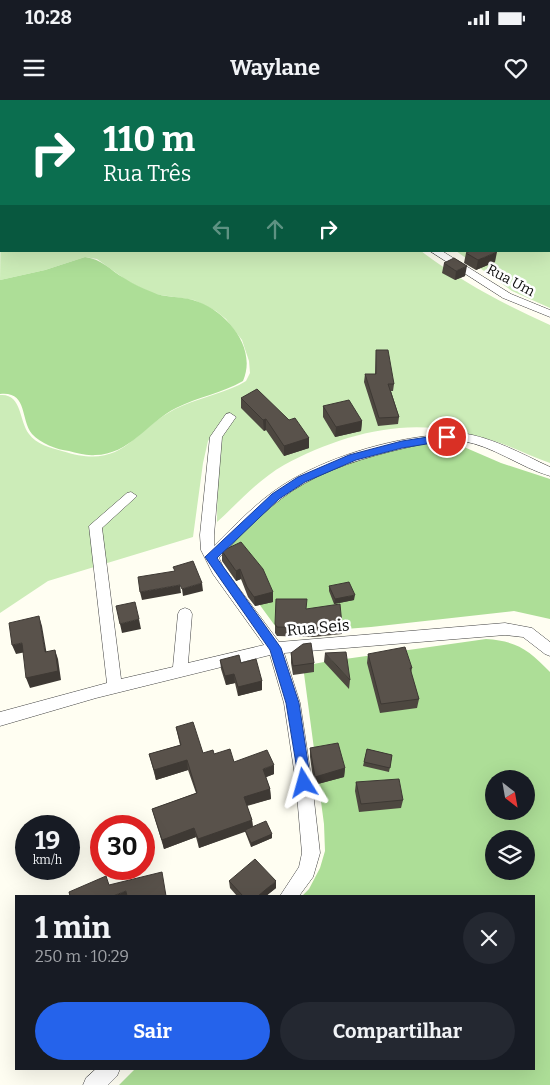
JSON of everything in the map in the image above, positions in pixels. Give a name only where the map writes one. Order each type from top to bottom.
[{"type":"street","name":"Rua Um","points":[[438,252],[507,296],[550,314]]},
{"type":"street","points":[[230,417],[216,437],[206,542],[211,557],[275,648],[292,703],[311,854],[306,871],[290,895]]},
{"type":"street","points":[[211,557],[244,524],[287,488],[335,464],[378,450],[424,440],[460,437],[489,444],[550,472]]},
{"type":"street","points":[[116,687],[96,526],[131,496]]},
{"type":"street","points":[[180,672],[186,614]]},
{"type":"street","name":"Rua Seis","points":[[0,719],[116,687],[275,648],[504,628],[527,632],[550,650]]},
{"type":"street","points":[[93,1085],[109,1070]]},
{"type":"green space","points":[[0,252],[422,252],[483,292],[550,325],[550,463],[492,440],[453,431],[410,427],[388,429],[344,439],[303,455],[284,465],[257,484],[217,522],[218,452],[226,415],[208,441],[203,463],[193,537],[48,581],[0,613],[0,395],[12,398],[19,409],[29,434],[40,443],[83,456],[99,456],[113,453],[125,446],[175,409],[239,385],[246,381],[250,373],[249,361],[242,340],[226,319],[216,311],[194,300],[154,294],[129,282],[97,259],[85,257],[45,270],[0,280]]},
{"type":"green space","points":[[457,252],[550,252],[550,308],[512,291]]},
{"type":"green space","points":[[85,257],[101,262],[127,280],[157,294],[193,300],[216,312],[236,331],[242,343],[246,355],[243,381],[176,408],[156,421],[128,444],[107,454],[89,455],[54,448],[35,437],[28,428],[19,401],[9,394],[0,394],[0,280],[45,270]]},
{"type":"green space","points":[[437,443],[457,444],[501,463],[550,479],[550,619],[514,611],[371,627],[281,634],[222,553],[273,503],[297,486],[335,468],[376,454]]},
{"type":"green space","points":[[486,639],[506,642],[522,648],[536,658],[550,672],[550,1085],[119,1085],[134,1070],[535,1070],[535,895],[303,895],[309,889],[320,868],[325,851],[324,824],[303,666]]},
{"type":"building","points":[[468,252],[497,252],[478,260],[466,253]]},
{"type":"building","points":[[454,258],[467,266],[456,271],[444,263]]},
{"type":"building","points":[[376,350],[388,350],[394,384],[388,384],[399,417],[379,418],[365,374],[376,374]]},
{"type":"building","points":[[257,389],[289,420],[295,418],[309,438],[284,446],[266,419],[263,420],[241,398]]},
{"type":"building","points":[[349,400],[362,421],[336,427],[323,406]]},
{"type":"building","points":[[241,542],[263,569],[273,592],[254,597],[247,587],[240,569],[236,571],[222,551]]},
{"type":"building","points":[[193,561],[202,583],[182,589],[180,585],[140,592],[138,577],[175,571],[173,567]]},
{"type":"building","points":[[349,582],[355,595],[335,599],[329,586]]},
{"type":"building","points":[[276,599],[307,599],[306,609],[340,604],[342,625],[315,628],[277,627],[275,624]]},
{"type":"building","points":[[135,602],[139,619],[120,624],[116,606]]},
{"type":"building","points":[[39,616],[45,652],[55,650],[58,671],[26,678],[22,643],[12,645],[9,623]]},
{"type":"building","points":[[311,643],[314,663],[293,666],[291,653],[303,644]]},
{"type":"building","points":[[405,647],[419,699],[381,704],[368,654]]},
{"type":"building","points":[[346,652],[350,680],[325,653]]},
{"type":"building","points":[[239,655],[241,663],[256,659],[262,681],[238,687],[234,674],[225,676],[220,660]]},
{"type":"building","points":[[193,722],[203,753],[213,750],[214,754],[230,749],[234,762],[267,750],[274,765],[263,769],[270,789],[244,797],[252,820],[198,839],[194,828],[162,840],[152,809],[197,793],[187,760],[154,770],[149,754],[181,745],[176,727]]},
{"type":"building","points":[[338,743],[345,768],[315,777],[310,748]]},
{"type":"building","points":[[367,749],[392,755],[390,768],[364,762]]},
{"type":"building","points":[[399,779],[403,800],[361,804],[356,782]]},
{"type":"building","points":[[266,821],[272,834],[251,843],[245,830]]},
{"type":"building","points":[[255,859],[276,881],[259,895],[242,895],[229,881]]},
{"type":"building","points":[[162,872],[166,895],[127,895],[126,891],[116,895],[70,895],[69,892],[97,880],[107,880],[109,885],[129,880],[155,880],[155,874]]},
{"type":"route","points":[[304,783],[292,703],[275,648],[218,570],[211,557],[276,496],[302,480],[353,457],[402,444],[447,437]]}]
